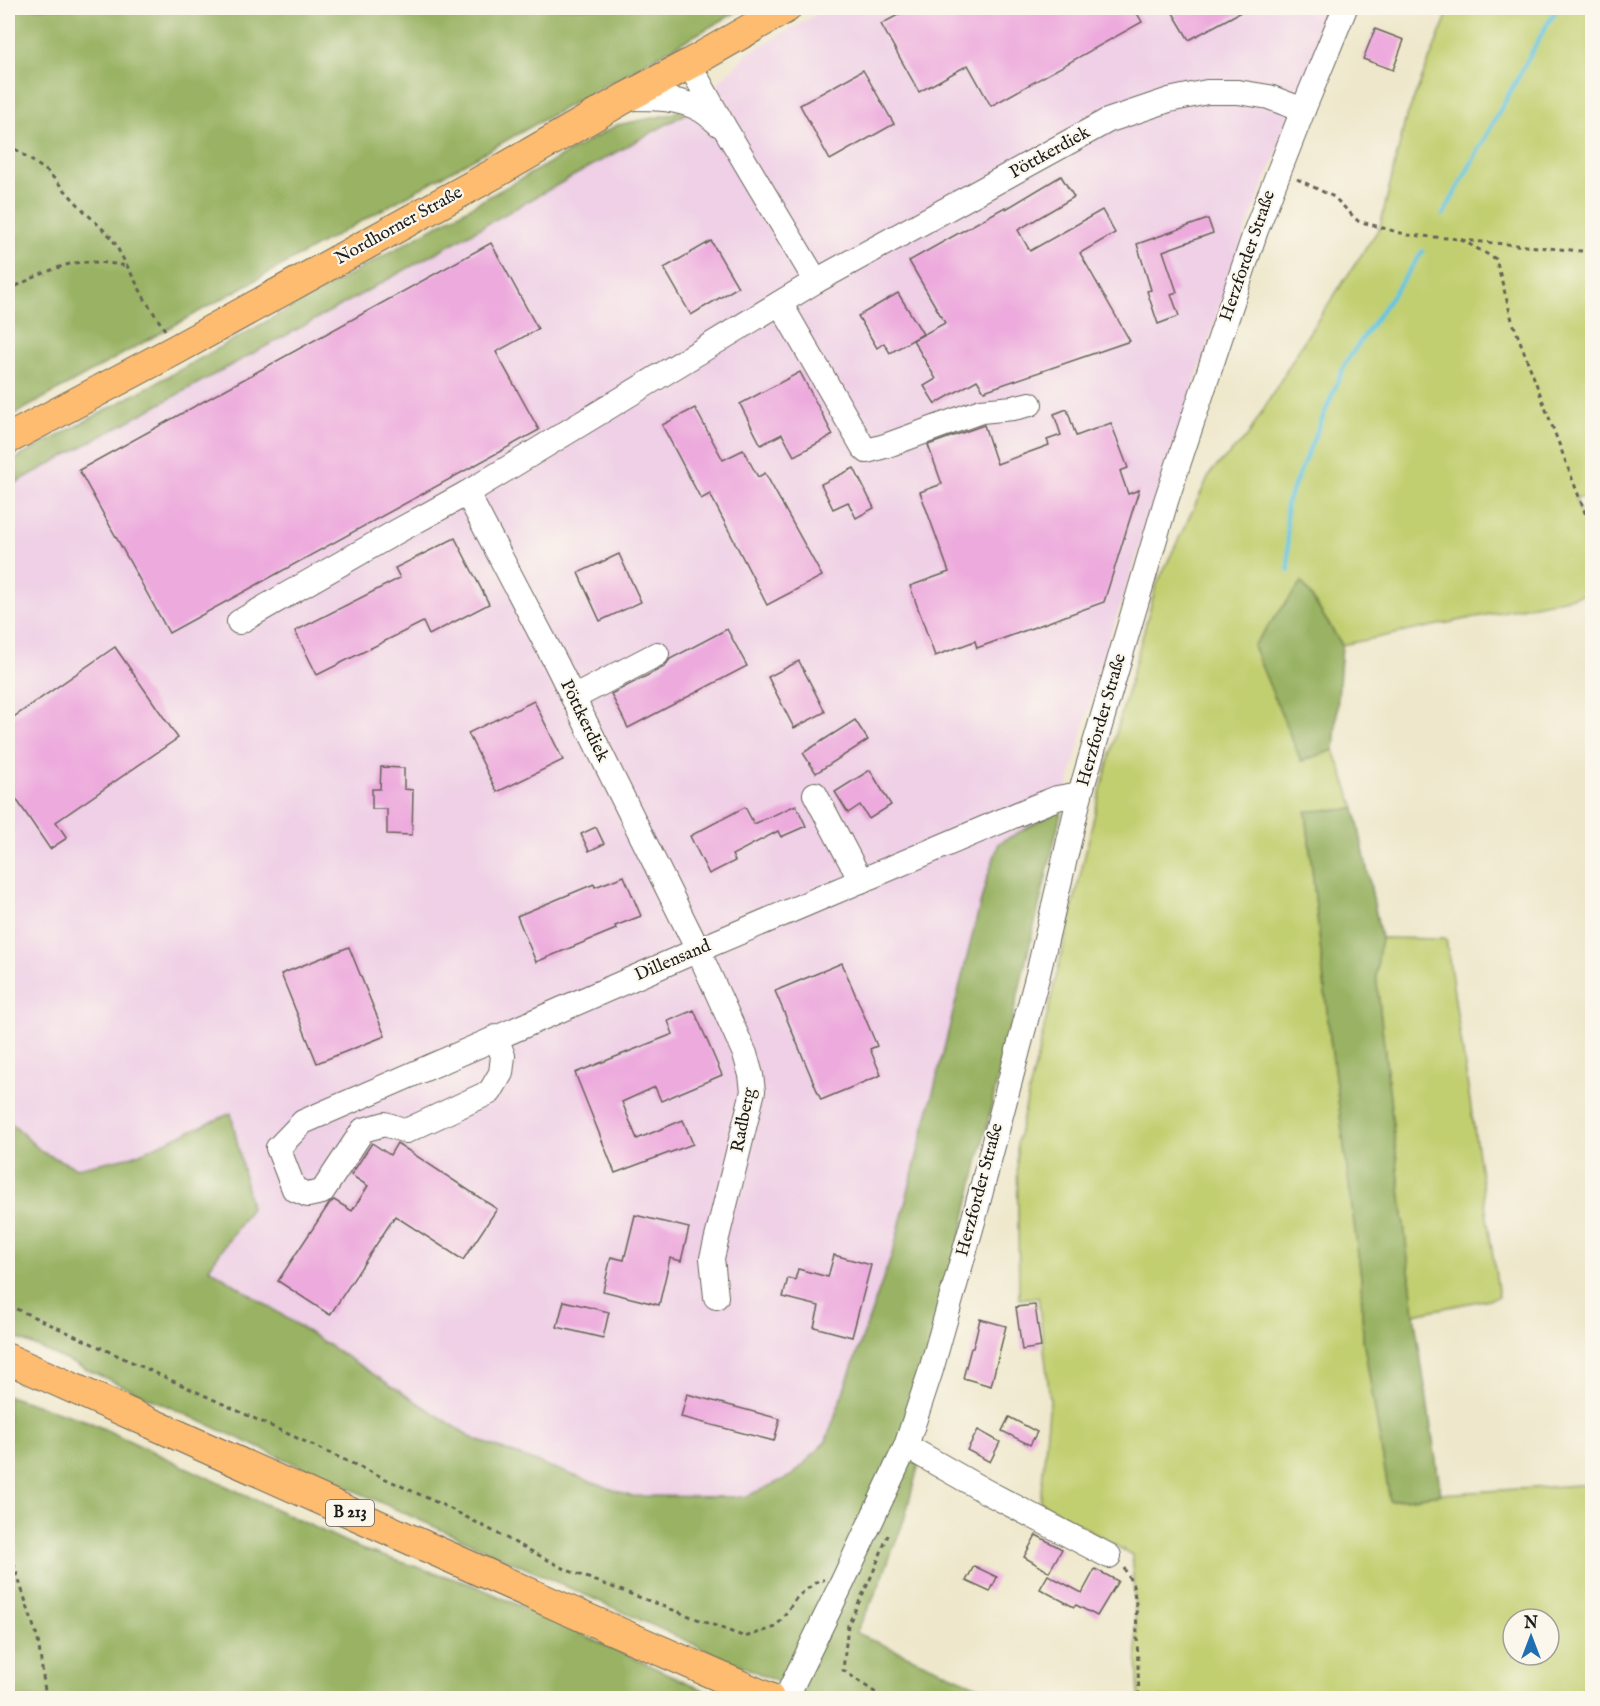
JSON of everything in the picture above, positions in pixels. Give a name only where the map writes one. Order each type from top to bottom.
[{"type":"main road","name":"Nordhorner Straße","points":[[8,439],[177,349],[499,171],[786,8]]},
{"type":"main road","name":"B 213","points":[[8,1359],[758,1693]]},
{"type":"main road","points":[[8,1379],[137,1418]]},
{"type":"street","name":"Herzforder Straße","points":[[786,1698],[906,1446],[931,1370],[974,1218],[1038,974],[1080,794],[1166,501],[1256,230],[1345,8]]},
{"type":"street","points":[[689,64],[816,281]]},
{"type":"street","name":"Pöttkerdiek","points":[[239,622],[467,493],[816,281],[1107,121],[1169,100],[1207,92],[1238,92],[1269,97],[1303,110]]},
{"type":"street","points":[[625,98],[663,98],[683,102],[703,110],[726,130]]},
{"type":"street","points":[[780,303],[867,451],[981,411],[1030,404]]},
{"type":"street","name":"Pöttkerdiek","points":[[467,493],[573,698],[698,950]]},
{"type":"street","points":[[573,698],[657,654]]},
{"type":"street","points":[[815,794],[861,880]]},
{"type":"street","name":"Dillensand","points":[[496,1038],[502,1056],[501,1073],[490,1092],[406,1131],[385,1124],[363,1130],[322,1191],[308,1195],[294,1189],[278,1149],[303,1122],[698,950],[861,880],[1032,808],[1058,798],[1080,794]]},
{"type":"street","name":"Radberg","points":[[698,950],[745,1054],[753,1091],[712,1258],[716,1297]]},
{"type":"street","points":[[906,1446],[976,1486],[1109,1556]]},
{"type":"path","points":[[8,144],[48,172],[112,238],[146,301],[177,349]]},
{"type":"path","points":[[1279,171],[1334,197],[1358,220],[1408,235],[1593,252]]},
{"type":"path","points":[[1460,239],[1496,259],[1512,320],[1593,531]]},
{"type":"path","points":[[8,290],[61,266],[80,262],[107,263],[127,267]]},
{"type":"path","points":[[8,1305],[449,1508],[567,1570],[745,1637],[776,1627],[797,1597],[819,1580],[843,1581]]},
{"type":"path","points":[[883,1698],[843,1670],[848,1625],[890,1532]]},
{"type":"path","points":[[8,1546],[38,1640],[46,1698]]},
{"type":"path","points":[[1109,1556],[1125,1569],[1133,1585],[1136,1604],[1139,1698]]},
{"type":"shaded area","points":[[827,8],[1334,8],[1245,232],[1100,666],[1062,809],[999,843],[986,881],[894,1248],[826,1441],[793,1475],[745,1497],[630,1496],[474,1439],[208,1267],[251,1208],[231,1113],[133,1156],[77,1168],[42,1152],[8,1120],[8,487],[351,301],[685,114],[750,52]]},
{"type":"green space","points":[[8,8],[744,8],[8,418]]},
{"type":"green space","points":[[1450,8],[1592,8],[1592,496],[1575,498],[1592,546],[1592,593],[1342,645],[1302,582],[1302,761],[1334,750],[1355,809],[1306,812],[1329,1030],[1361,1277],[1363,1338],[1390,1501],[1441,1494],[1592,1484],[1592,1698],[1139,1698],[1132,1555],[1040,1502],[1050,1400],[1038,1297],[1019,1299],[1017,1143],[1097,804],[1156,586],[1211,472],[1247,437],[1307,336],[1380,227],[1405,121]]},
{"type":"green space","points":[[687,106],[685,114],[8,487],[8,463],[185,367],[617,125],[672,114]]},
{"type":"green space","points":[[1302,582],[1342,645],[1334,750],[1301,761],[1253,646]]},
{"type":"green space","points":[[1062,809],[929,1369],[906,1446],[921,1456],[905,1517],[879,1586],[856,1633],[1005,1698],[813,1698],[8,1334],[8,1120],[42,1152],[77,1168],[133,1156],[231,1113],[251,1208],[209,1268],[474,1439],[630,1496],[745,1497],[793,1475],[826,1441],[894,1248],[986,881],[999,843]]},
{"type":"green space","points":[[1355,809],[1381,938],[1376,974],[1414,1314],[1441,1494],[1390,1501],[1363,1338],[1361,1277],[1329,1030],[1306,811]]},
{"type":"green space","points":[[1381,938],[1446,939],[1499,1297],[1414,1314],[1376,974]]},
{"type":"green space","points":[[8,1396],[87,1421],[361,1549],[476,1586],[721,1698],[8,1698]]},
{"type":"building","points":[[911,8],[1134,8],[1142,22],[991,106],[968,65],[919,92],[881,24]]},
{"type":"building","points":[[1170,8],[1248,8],[1189,40]]},
{"type":"building","points":[[1375,29],[1404,40],[1393,70],[1363,59]]},
{"type":"building","points":[[863,70],[894,124],[830,160],[800,105]]},
{"type":"building","points":[[1061,176],[1074,197],[1018,230],[1030,251],[1102,210],[1115,233],[1080,253],[1130,341],[984,391],[977,380],[935,404],[924,386],[936,379],[913,340],[945,323],[909,261],[1005,207],[1006,209]]},
{"type":"building","points":[[1208,219],[1213,233],[1163,251],[1177,292],[1171,294],[1179,316],[1158,324],[1147,291],[1151,290],[1137,244]]},
{"type":"building","points":[[711,241],[738,287],[691,315],[664,268]]},
{"type":"building","points":[[491,243],[538,329],[496,352],[539,430],[169,633],[79,470]]},
{"type":"building","points":[[898,293],[923,334],[890,353],[884,343],[877,348],[858,316]]},
{"type":"building","points":[[800,372],[833,435],[794,456],[782,434],[761,445],[740,404]]},
{"type":"building","points":[[695,408],[723,460],[743,450],[758,477],[765,473],[822,576],[767,605],[710,494],[701,499],[662,425]]},
{"type":"building","points":[[1067,409],[1076,436],[1111,423],[1128,468],[1120,471],[1128,494],[1139,490],[1104,602],[977,648],[975,641],[935,656],[910,586],[949,572],[920,492],[942,484],[928,445],[984,425],[997,464],[1049,445],[1047,440],[1061,435],[1054,414]]},
{"type":"building","points":[[854,468],[874,508],[856,518],[848,502],[833,509],[821,484]]},
{"type":"building","points":[[455,538],[489,604],[429,635],[423,622],[317,675],[295,631],[400,578],[395,568]]},
{"type":"building","points":[[619,554],[641,602],[600,621],[578,573]]},
{"type":"building","points":[[727,629],[747,666],[628,728],[611,694],[664,667],[670,659]]},
{"type":"building","points":[[115,647],[178,738],[56,822],[67,838],[50,849],[8,787],[8,721]]},
{"type":"building","points":[[799,661],[825,712],[794,728],[768,677]]},
{"type":"building","points":[[534,701],[563,760],[497,792],[468,733]]},
{"type":"building","points":[[855,720],[868,740],[816,773],[803,753]]},
{"type":"building","points":[[381,767],[404,768],[404,789],[413,790],[412,835],[387,834],[387,809],[372,809],[372,789],[380,789]]},
{"type":"building","points":[[870,770],[891,805],[869,819],[860,805],[848,813],[835,792]]},
{"type":"building","points":[[796,805],[806,826],[781,837],[778,831],[732,855],[735,861],[709,874],[690,836],[745,807],[754,824]]},
{"type":"building","points":[[596,827],[604,844],[589,851],[581,834]]},
{"type":"building","points":[[624,876],[641,916],[615,926],[616,929],[536,962],[517,916],[594,884],[595,887]]},
{"type":"building","points":[[349,947],[385,1036],[317,1063],[281,974]]},
{"type":"building","points":[[842,963],[877,1046],[870,1049],[881,1075],[821,1100],[775,991]]},
{"type":"building","points":[[694,1010],[722,1075],[661,1101],[655,1087],[622,1102],[637,1139],[683,1120],[693,1144],[615,1173],[575,1073],[673,1034],[668,1021]]},
{"type":"building","points":[[372,1143],[390,1155],[397,1143],[497,1209],[463,1260],[395,1216],[330,1315],[278,1281],[329,1204],[334,1200],[352,1211],[368,1186],[351,1175]]},
{"type":"building","points":[[635,1215],[689,1228],[681,1261],[670,1258],[659,1305],[603,1291],[611,1257],[624,1260]]},
{"type":"building","points":[[834,1255],[871,1265],[852,1337],[814,1327],[819,1306],[783,1297],[788,1278],[795,1280],[798,1269],[828,1277]]},
{"type":"building","points":[[564,1301],[609,1312],[603,1338],[557,1327]]},
{"type":"building","points":[[1035,1305],[1041,1347],[1022,1350],[1016,1307]]},
{"type":"building","points":[[980,1319],[1006,1326],[991,1386],[963,1378]]},
{"type":"building","points":[[687,1394],[780,1419],[774,1441],[681,1417]]},
{"type":"building","points":[[1009,1417],[1037,1432],[1030,1445],[1002,1431]]},
{"type":"building","points":[[978,1430],[1000,1442],[990,1462],[967,1450]]},
{"type":"building","points":[[1036,1535],[1062,1549],[1049,1572],[1024,1557]]},
{"type":"building","points":[[974,1566],[997,1577],[990,1592],[966,1581]]},
{"type":"building","points":[[1095,1569],[1118,1581],[1097,1616],[1040,1589],[1048,1575],[1082,1593]]},
{"type":"waterway","points":[[1443,215],[1558,8]]},
{"type":"waterway","points":[[1289,571],[1286,505],[1346,362],[1423,251]]}]
